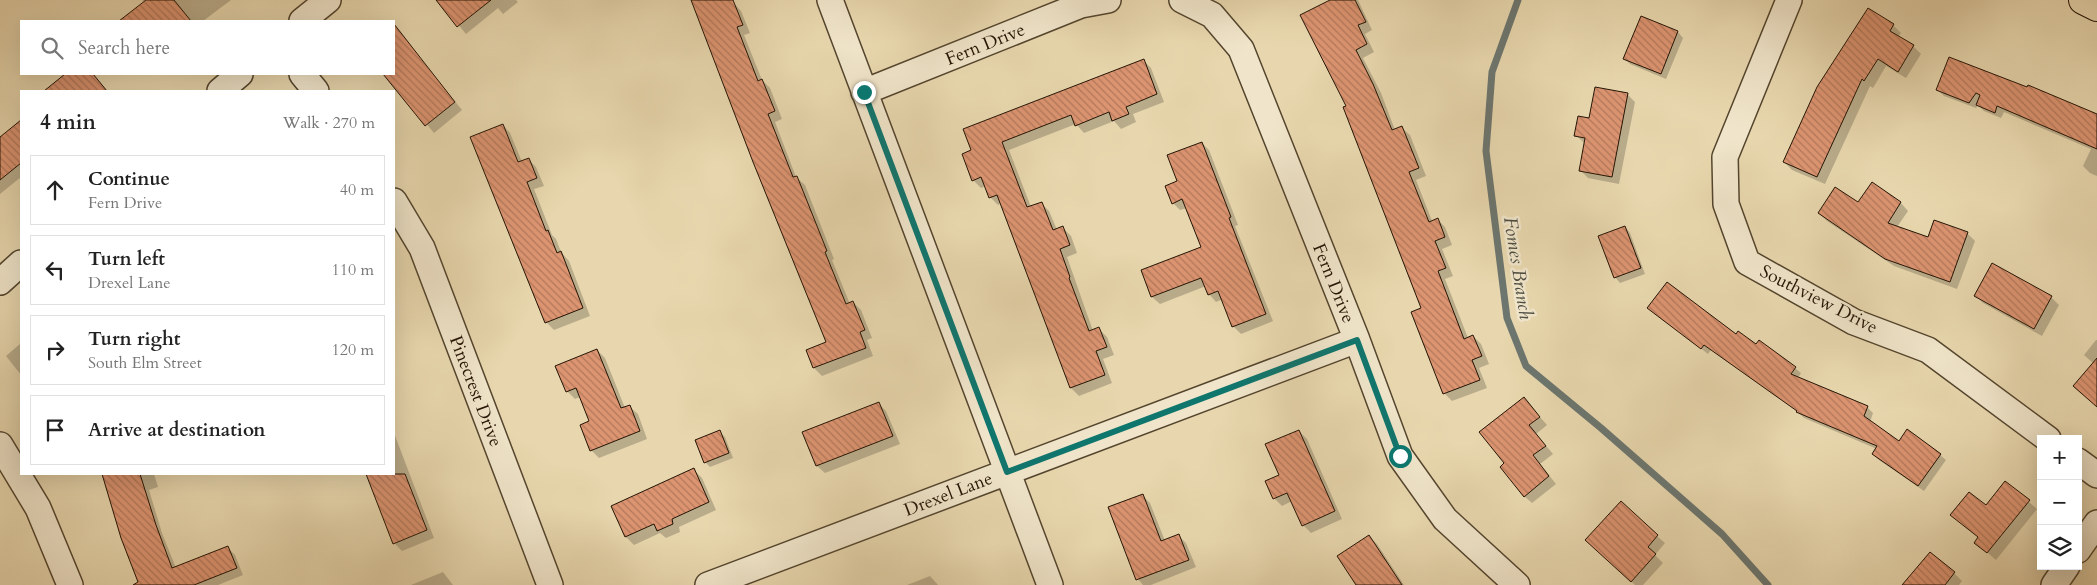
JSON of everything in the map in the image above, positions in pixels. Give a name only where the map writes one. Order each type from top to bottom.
[{"type":"main road","points":[[2083,0],[2097,6]]},
{"type":"street","points":[[303,20],[328,0]]},
{"type":"street","points":[[830,0],[1050,585]]},
{"type":"street","name":"Fern Drive","points":[[864,92],[1081,5],[1108,0]]},
{"type":"street","name":"Fern Drive","points":[[1182,0],[1212,15],[1241,49],[1357,340],[1400,456],[1445,519],[1516,585]]},
{"type":"street","name":"Southview Drive","points":[[1789,0],[1725,157],[1726,204],[1748,262],[1854,322],[1928,350],[2043,435]]},
{"type":"street","points":[[221,90],[239,75]]},
{"type":"street","points":[[303,75],[315,90]]},
{"type":"street","name":"Pinecrest Drive","points":[[395,203],[422,248],[550,585]]},
{"type":"street","points":[[0,282],[20,264]]},
{"type":"street","name":"Drexel Lane","points":[[708,585],[1357,340]]},
{"type":"street","points":[[0,446],[38,508],[70,585]]},
{"type":"street","points":[[2082,464],[2097,475]]},
{"type":"street","points":[[2082,544],[2097,523]]},
{"type":"street","points":[[2054,585],[2064,570]]},
{"type":"building","points":[[146,0],[174,0],[190,20],[120,20]]},
{"type":"building","points":[[436,0],[491,0],[457,27]]},
{"type":"building","points":[[691,0],[733,0],[743,25],[737,27],[758,81],[762,79],[775,111],[768,114],[793,177],[797,176],[846,304],[853,301],[865,330],[860,332],[866,348],[813,368],[806,350],[826,342],[753,162]]},
{"type":"building","points":[[1330,0],[1355,0],[1366,22],[1358,25],[1367,44],[1356,50],[1373,84],[1392,130],[1402,126],[1419,168],[1409,172],[1429,222],[1438,218],[1445,237],[1435,241],[1446,268],[1438,271],[1464,339],[1473,335],[1482,356],[1472,360],[1480,380],[1443,394],[1411,312],[1421,308],[1343,107],[1346,106],[1300,15]]},
{"type":"building","points":[[1868,8],[1894,24],[1890,31],[1914,45],[1898,72],[1878,59],[1864,81],[1862,79],[1817,177],[1783,162],[1817,87]]},
{"type":"building","points":[[1641,16],[1678,31],[1661,74],[1623,59]]},
{"type":"building","points":[[395,25],[455,102],[425,126],[384,75],[395,75]]},
{"type":"building","points":[[1949,57],[2027,87],[2028,85],[2097,114],[2097,149],[1997,106],[1995,113],[1976,105],[1980,95],[1976,93],[1969,103],[1936,90]]},
{"type":"building","points":[[1144,59],[1157,94],[1126,107],[1129,114],[1112,121],[1109,112],[1075,126],[1071,115],[1002,142],[1027,207],[1042,202],[1053,230],[1063,226],[1070,245],[1060,249],[1069,278],[1089,331],[1099,327],[1107,347],[1096,351],[1105,375],[1070,388],[997,195],[989,198],[981,177],[972,181],[962,154],[971,150],[963,129]]},
{"type":"building","points":[[64,75],[94,75],[106,90],[45,90]]},
{"type":"building","points":[[1595,87],[1628,93],[1612,177],[1579,171],[1585,138],[1574,136],[1578,116],[1589,118]]},
{"type":"building","points":[[20,121],[20,164],[0,180],[0,137]]},
{"type":"building","points":[[503,124],[518,162],[529,158],[537,178],[527,182],[546,231],[548,230],[557,253],[561,251],[583,308],[545,323],[470,137]]},
{"type":"building","points":[[1202,142],[1266,314],[1232,327],[1218,291],[1208,295],[1201,278],[1151,297],[1141,270],[1201,247],[1182,199],[1172,204],[1165,186],[1177,181],[1167,155]]},
{"type":"building","points":[[1872,182],[1901,202],[1888,223],[1928,237],[1934,220],[1968,232],[1950,282],[1885,259],[1818,213],[1835,187],[1858,202]]},
{"type":"building","points":[[1625,226],[1641,268],[1614,278],[1598,236]]},
{"type":"building","points":[[1992,263],[2052,296],[2034,329],[1974,296]]},
{"type":"building","points":[[1667,282],[1736,334],[1738,331],[1756,344],[1759,340],[1796,367],[1791,374],[1868,406],[1864,416],[1899,441],[1907,429],[1941,454],[1918,486],[1872,454],[1877,446],[1796,412],[1704,345],[1701,349],[1647,308]]},
{"type":"building","points":[[597,349],[621,408],[630,405],[640,431],[590,451],[580,425],[589,421],[576,388],[566,392],[555,366]]},
{"type":"building","points":[[2097,358],[2097,407],[2073,386]]},
{"type":"building","points":[[1524,397],[1540,417],[1529,425],[1546,446],[1533,455],[1549,476],[1524,497],[1500,467],[1504,463],[1479,432]]},
{"type":"building","points":[[879,402],[893,436],[816,466],[802,432]]},
{"type":"building","points":[[720,430],[729,453],[704,463],[695,440]]},
{"type":"building","points":[[1299,430],[1335,511],[1302,526],[1287,493],[1273,499],[1265,481],[1279,475],[1265,444]]},
{"type":"building","points":[[694,468],[709,502],[672,519],[673,524],[657,531],[654,524],[625,537],[611,506]]},
{"type":"building","points":[[405,474],[427,530],[393,544],[366,475]]},
{"type":"building","points":[[102,475],[140,475],[172,568],[228,546],[237,568],[194,585],[133,585],[138,582],[121,538]]},
{"type":"building","points":[[2005,481],[2030,500],[1987,553],[1974,543],[1978,537],[1950,515],[1969,492],[1986,505]]},
{"type":"building","points":[[1143,494],[1161,541],[1179,534],[1189,560],[1136,580],[1108,507]]},
{"type":"building","points":[[1621,501],[1658,535],[1648,547],[1656,554],[1631,582],[1585,540]]},
{"type":"building","points":[[1369,535],[1402,585],[1356,585],[1337,556]]},
{"type":"building","points":[[1930,552],[1955,572],[1945,585],[1902,585]]},
{"type":"waterway","name":"Fomes Branch","points":[[1518,0],[1492,72],[1486,151],[1507,318],[1526,366],[1601,428],[1722,534],[1768,585]]},
{"type":"route","points":[[864,92],[1007,472],[1357,340],[1400,456]]}]
